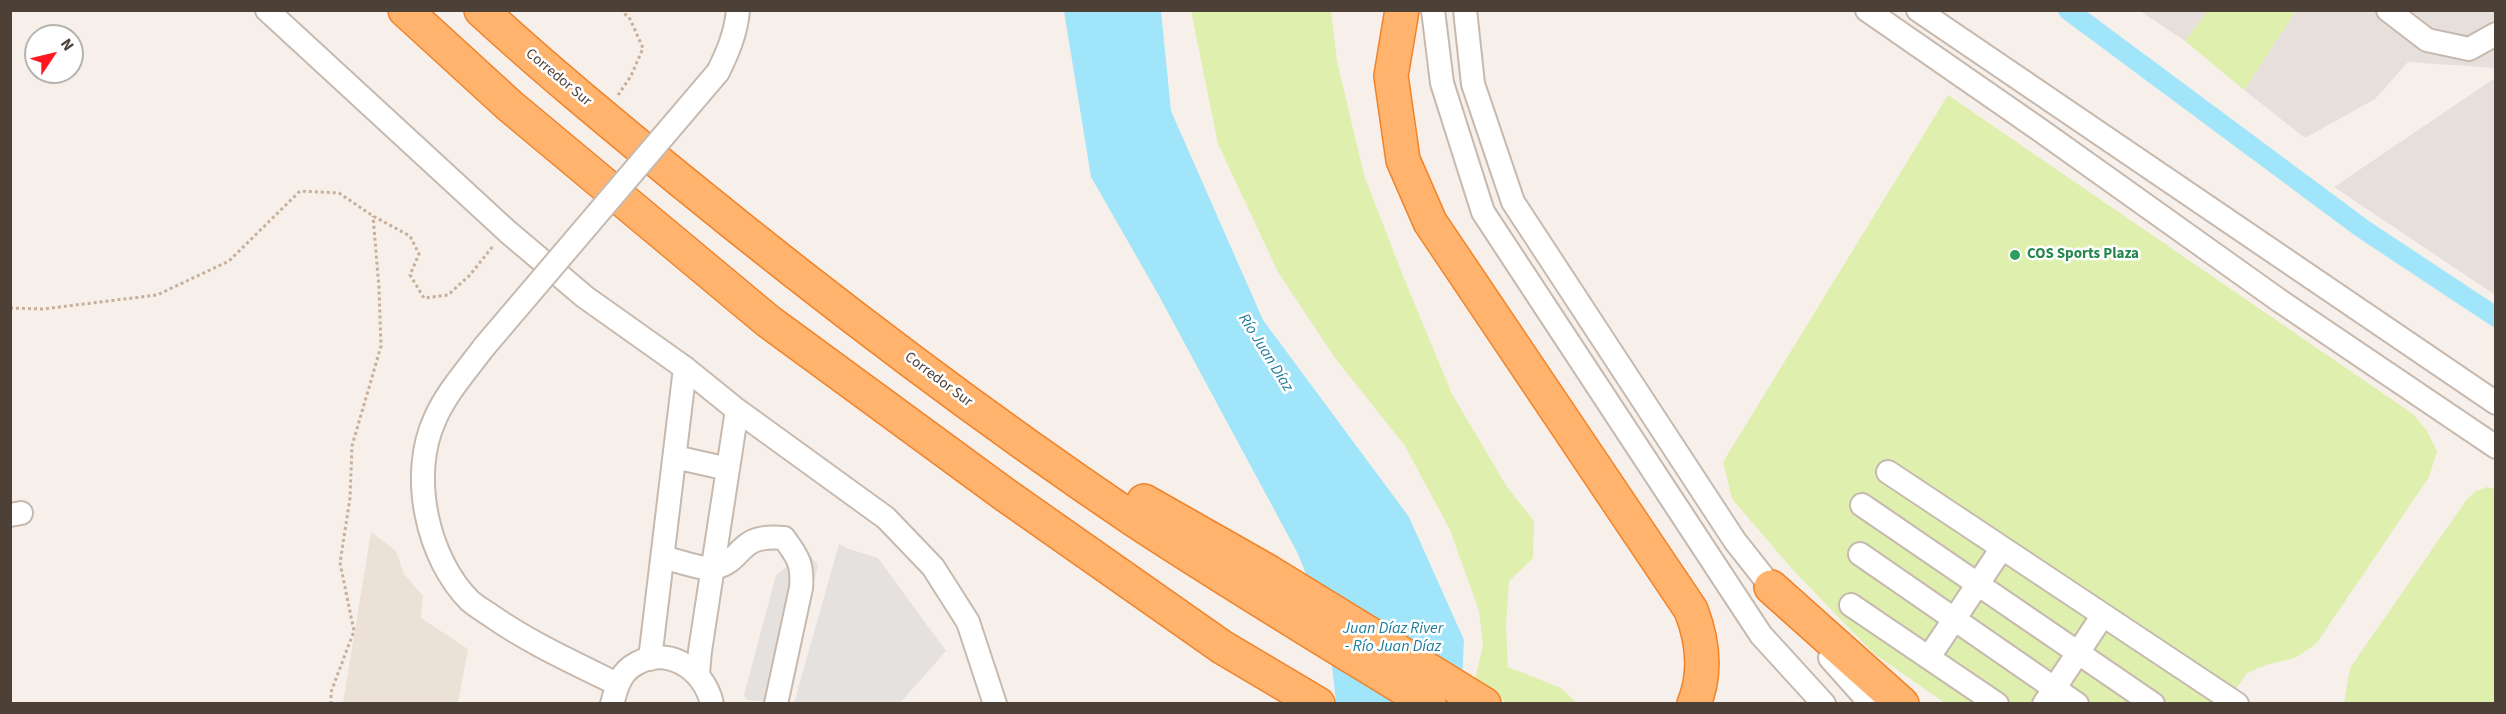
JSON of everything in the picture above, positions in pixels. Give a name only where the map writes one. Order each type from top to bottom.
[{"type":"highway","points":[[405,10],[510,106],[768,321],[1004,494],[1222,647],[1318,704]]},
{"type":"highway","name":"Corredor Sur","points":[[481,10],[543,67],[798,276],[964,400],[1124,512],[1261,584],[1429,704]]},
{"type":"highway","points":[[1402,10],[1391,76],[1403,160],[1430,222],[1691,610],[1703,655],[1700,687],[1695,704]]},
{"type":"highway","points":[[1261,584],[1484,704]]},
{"type":"highway","points":[[1771,586],[1902,704]]},
{"type":"street","points":[[267,10],[508,232],[585,297],[685,368],[737,410],[886,518],[933,567],[968,622],[995,704]]},
{"type":"street","points":[[712,704],[708,687],[699,674],[676,659],[650,658],[631,668],[615,694],[519,635],[471,602],[448,573],[431,536],[424,498],[422,466],[434,419],[484,347],[718,72],[730,47],[737,24],[738,10]]},
{"type":"street","points":[[1433,10],[1442,83],[1483,212],[1761,635],[1824,704]]},
{"type":"street","points":[[1465,10],[1473,84],[1513,202],[1735,541],[1871,704]]},
{"type":"street","points":[[1867,10],[2280,301],[2496,447]]},
{"type":"street","points":[[1918,10],[2496,403]]},
{"type":"street","points":[[2388,10],[2427,40],[2469,49],[2496,34]]},
{"type":"street","points":[[1941,26],[1976,61],[1988,77],[1996,100]]},
{"type":"street","points":[[1996,100],[2021,101],[2046,107],[2092,128]]},
{"type":"street","points":[[650,658],[685,368]]},
{"type":"street","points":[[699,674],[700,651],[737,410]]},
{"type":"street","points":[[675,457],[728,469]]},
{"type":"street","points":[[1888,472],[2237,704]]},
{"type":"street","points":[[1862,505],[2153,704]]},
{"type":"street","points":[[663,557],[712,568],[729,560],[747,542],[766,536],[784,537],[799,558],[802,573],[801,588],[776,704]]},
{"type":"street","points":[[1929,657],[2002,548]]},
{"type":"street","points":[[1860,554],[1954,620],[2049,695],[2077,704]]},
{"type":"street","points":[[1851,605],[1997,704]]},
{"type":"street","points":[[2049,695],[2103,615]]},
{"type":"path","points":[[617,97],[632,76],[643,48],[630,19],[621,10]]},
{"type":"path","points":[[10,308],[43,309],[157,296],[229,261],[300,191],[339,194],[410,236],[419,254],[410,275],[424,298],[448,296],[493,246]]},
{"type":"path","points":[[330,704],[331,692],[354,631],[340,563],[350,498],[352,446],[381,346],[373,216]]},
{"type":"shaded area","points":[[2140,11],[2208,11],[2185,41]]},
{"type":"shaded area","points":[[2296,11],[2495,11],[2495,68],[2408,62],[2375,99],[2305,138],[2244,90]]},
{"type":"shaded area","points":[[2495,78],[2495,295],[2334,187]]},
{"type":"shaded area","points":[[371,532],[396,551],[404,574],[423,596],[421,618],[468,649],[458,703],[343,703]]},
{"type":"shaded area","points":[[839,544],[878,558],[946,651],[900,703],[794,703]]},
{"type":"shaded area","points":[[804,548],[818,565],[785,703],[747,700],[744,695],[776,575],[786,567],[785,560]]},
{"type":"green space","points":[[2208,10],[2296,11],[2244,90],[2185,41]]},
{"type":"green space","points":[[1191,11],[1331,11],[1337,61],[1364,175],[1403,276],[1452,394],[1507,487],[1534,521],[1533,558],[1509,581],[1506,626],[1508,667],[1561,688],[1577,703],[1508,703],[1474,684],[1483,645],[1479,611],[1450,530],[1405,446],[1335,358],[1278,272],[1218,144]]},
{"type":"green space","name":"COS Sports Plaza","points":[[1948,95],[2413,414],[2427,431],[2437,451],[2429,477],[2316,644],[2295,658],[2266,665],[2247,673],[2225,704],[1945,703],[1873,653],[1794,571],[1732,499],[1723,462]]},
{"type":"green space","points":[[2487,487],[2496,489],[2495,703],[2344,703],[2350,668],[2467,499],[2476,491]]},
{"type":"water","name":"Juan Díaz River - Río Juan Díaz","points":[[1064,11],[1161,11],[1171,111],[1263,320],[1409,517],[1464,640],[1461,703],[1336,703],[1328,627],[1297,552],[1158,294],[1091,177]]},
{"type":"waterway","points":[[2068,10],[2363,229],[2496,317]]},
{"type":"place","name":"COS Sports Plaza","points":[[2015,255]]},
{"type":"water label","name":"Río Juan Díaz","points":[[1265,353]]}]
